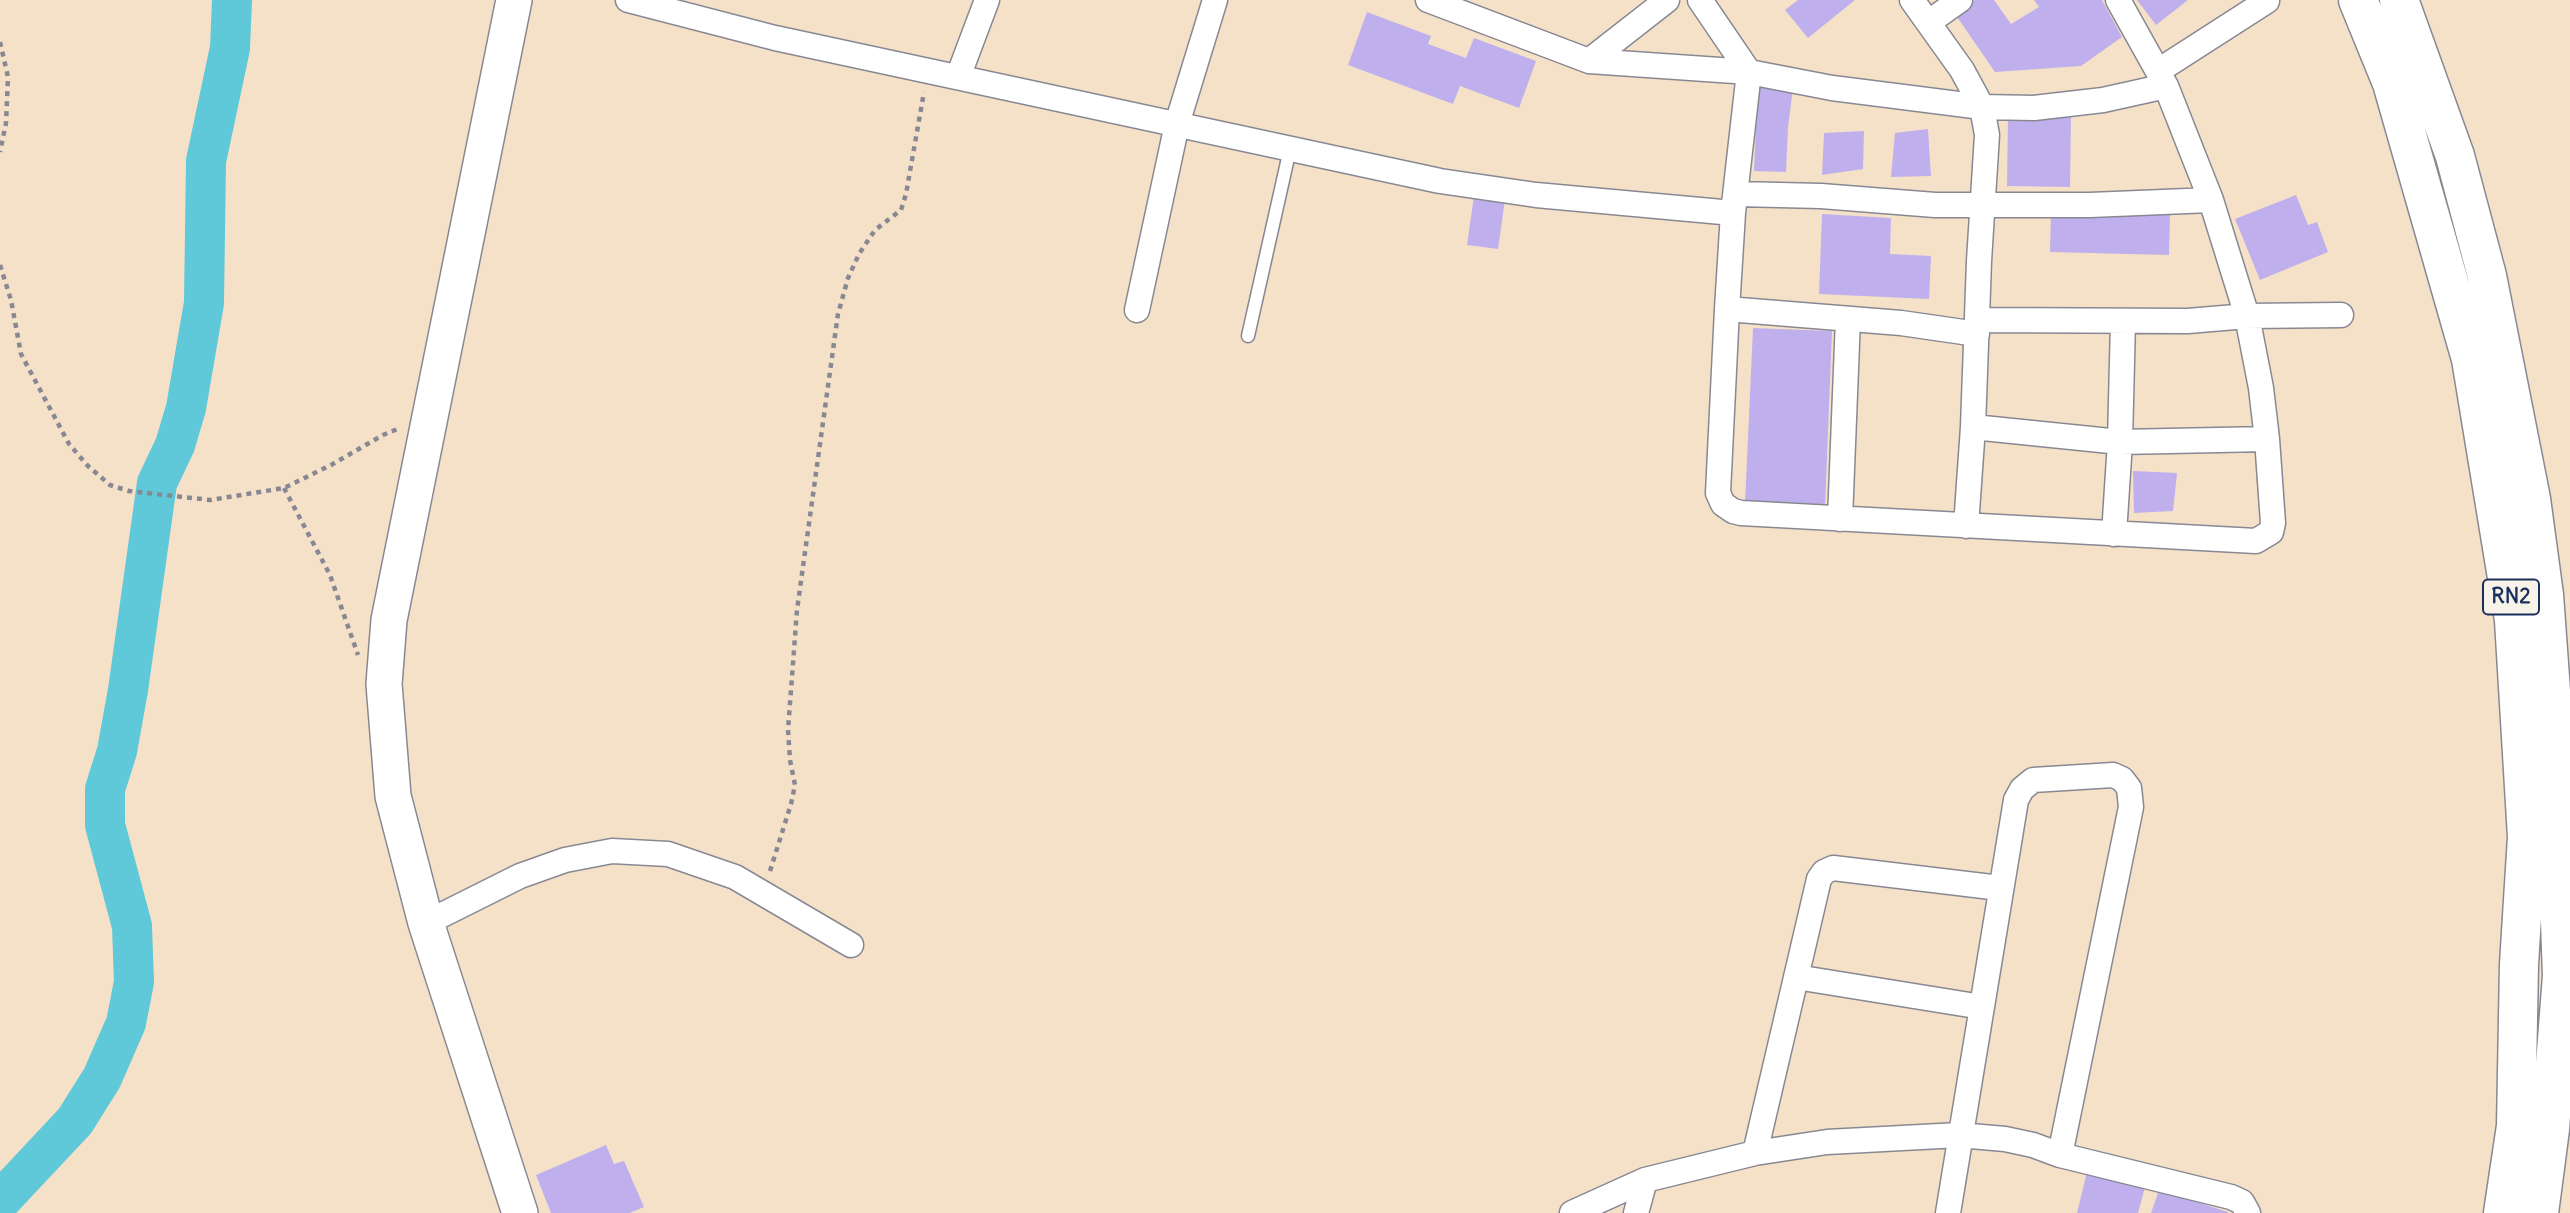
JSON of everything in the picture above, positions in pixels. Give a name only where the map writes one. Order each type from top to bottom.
[{"type":"highway","name":"RN2","points":[[2358,0],[2392,83],[2471,359],[2514,620],[2527,837],[2519,964],[2516,1126],[2503,1213]]},
{"type":"highway","name":"RN2","points":[[2399,0],[2455,156],[2487,276],[2531,499],[2544,595],[2552,705],[2561,976],[2550,1129],[2539,1213]]},
{"type":"street","points":[[514,0],[389,620],[384,684],[393,796],[426,923],[520,1213]]},
{"type":"street","points":[[628,0],[775,38],[1290,149],[1440,181],[1536,195],[1735,203],[1821,196],[1935,205],[2090,205],[2211,200]]},
{"type":"street","points":[[958,77],[986,0]]},
{"type":"street","points":[[1137,310],[1177,124],[1215,0]]},
{"type":"street","points":[[1428,0],[1589,61],[1749,72],[1832,88],[1982,107],[2034,108],[2103,100],[2162,78],[2267,1]]},
{"type":"street","points":[[1589,61],[1667,0]]},
{"type":"street","points":[[1700,0],[1749,72],[1727,309],[1718,493],[1723,504],[1741,513],[2256,541],[2271,532],[2273,523],[2261,388],[2247,316],[2211,200],[2162,78],[2118,0]]},
{"type":"street","points":[[1912,0],[1962,70],[1982,107],[1987,135],[1966,526]]},
{"type":"street","points":[[1929,22],[1960,0]]},
{"type":"street","points":[[1727,309],[1977,327],[2341,315]]},
{"type":"street","points":[[1840,519],[1848,319]]},
{"type":"street","points":[[2114,534],[2120,442],[2123,321]]},
{"type":"street","points":[[1973,427],[2120,442],[2267,439]]},
{"type":"street","points":[[1948,1213],[2016,800],[2022,789],[2033,780],[2113,775],[2122,779],[2129,788],[2132,807],[2060,1155]]},
{"type":"street","points":[[426,923],[520,876],[565,860],[612,851],[668,854],[735,877],[851,945]]},
{"type":"street","points":[[1755,1153],[1819,880],[1824,872],[1833,868],[2000,888]]},
{"type":"street","points":[[1796,977],[1982,1007]]},
{"type":"street","points":[[1572,1213],[1645,1180],[1755,1153],[1827,1142],[1959,1135],[2005,1139],[2033,1145],[2060,1155],[2231,1198],[2242,1202],[2248,1213]]},
{"type":"street","points":[[1636,1213],[1645,1180]]},
{"type":"lane","points":[[1248,335],[1290,149]]},
{"type":"path","points":[[0,42],[8,77],[6,122],[0,152]]},
{"type":"path","points":[[763,892],[795,785],[790,760],[789,730],[797,610],[838,314],[848,278],[859,254],[875,230],[901,210],[928,71]]},
{"type":"path","points":[[0,265],[21,354],[69,444],[88,466],[110,485],[129,491],[210,500],[284,488],[383,435],[431,416]]},
{"type":"path","points":[[284,488],[330,575],[360,662]]},
{"type":"building","points":[[1798,0],[1855,0],[1808,38],[1785,10]]},
{"type":"building","points":[[1975,0],[1994,0],[2011,24],[2039,7],[2034,0],[2102,0],[2122,37],[2081,66],[1995,72],[1955,14]]},
{"type":"building","points":[[2137,0],[2188,0],[2156,25]]},
{"type":"building","points":[[1367,12],[1431,36],[1428,44],[1466,58],[1474,38],[1536,61],[1519,108],[1460,86],[1453,104],[1348,65]]},
{"type":"building","points":[[1758,82],[1793,88],[1786,172],[1754,171]]},
{"type":"building","points":[[2008,116],[2071,116],[2070,187],[2007,186]]},
{"type":"building","points":[[1928,129],[1931,176],[1891,177],[1895,133]]},
{"type":"building","points":[[1864,131],[1863,169],[1822,175],[1824,133]]},
{"type":"building","points":[[2296,195],[2308,225],[2317,222],[2328,252],[2260,280],[2235,219]]},
{"type":"building","points":[[1474,196],[1505,200],[1498,249],[1467,245]]},
{"type":"building","points":[[2051,211],[2170,214],[2169,255],[2050,252]]},
{"type":"building","points":[[1822,214],[1891,218],[1890,254],[1931,256],[1929,299],[1819,294]]},
{"type":"building","points":[[1753,328],[1832,331],[1825,507],[1745,504]]},
{"type":"building","points":[[2133,471],[2177,473],[2173,511],[2134,513]]},
{"type":"building","points":[[606,1145],[614,1164],[624,1161],[644,1207],[630,1213],[551,1213],[536,1175]]},
{"type":"building","points":[[2087,1172],[2145,1187],[2138,1213],[2077,1213]]},
{"type":"building","points":[[2159,1190],[2228,1212],[2228,1213],[2151,1213]]},
{"type":"waterway","points":[[0,1201],[75,1121],[102,1078],[126,1023],[134,982],[132,926],[105,825],[105,789],[117,751],[128,690],[157,483],[175,445],[186,408],[204,303],[206,161],[230,48],[232,0]]}]
